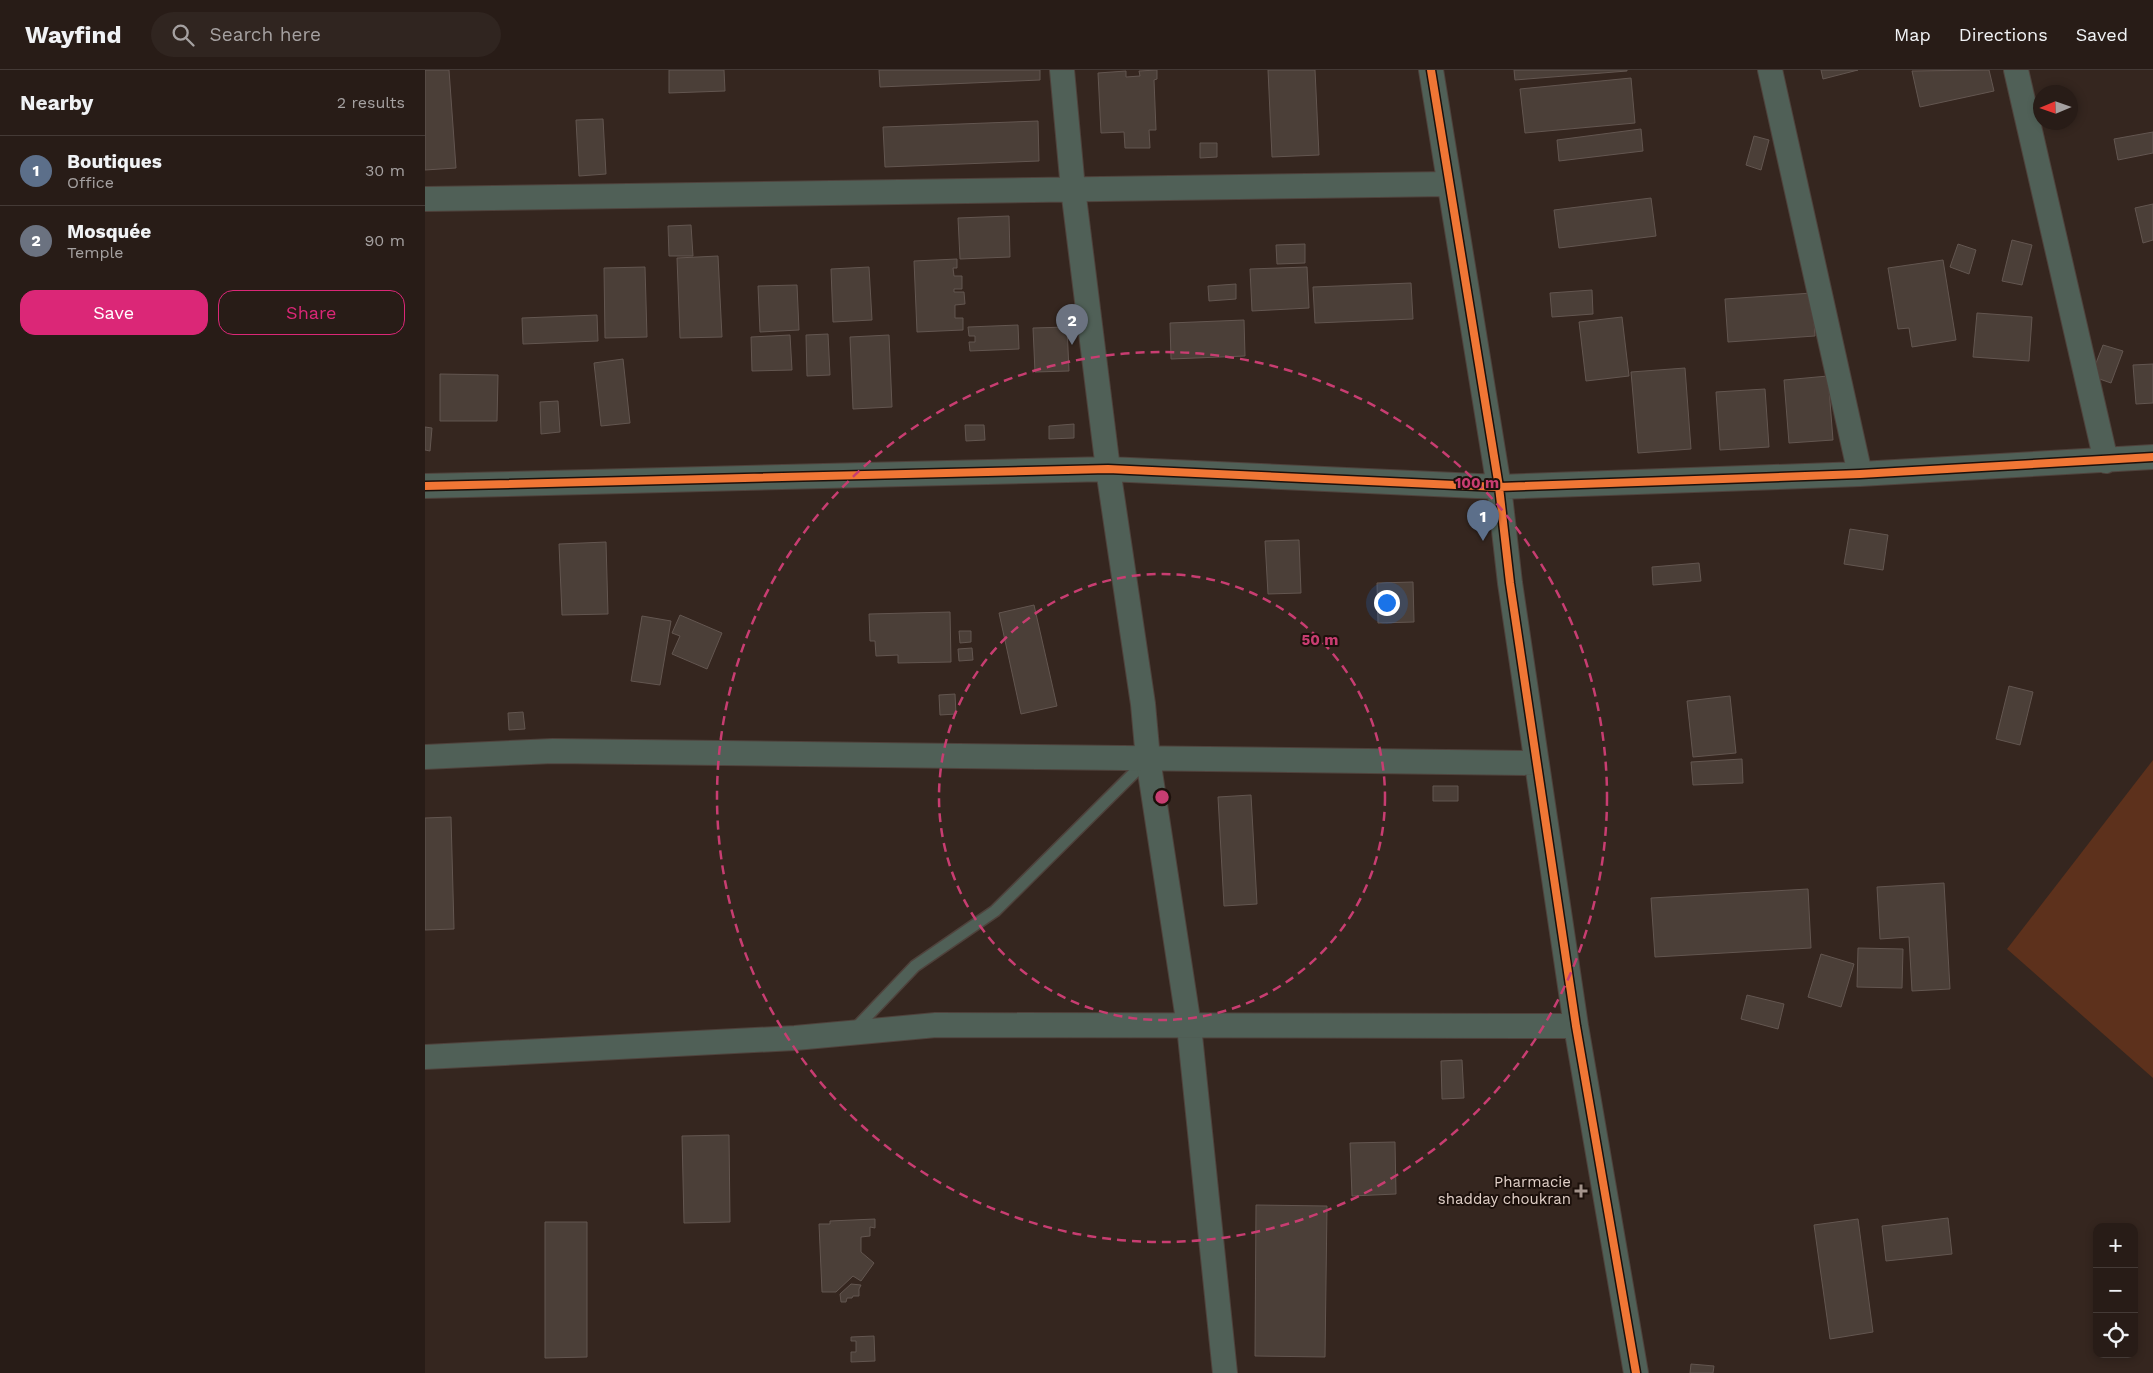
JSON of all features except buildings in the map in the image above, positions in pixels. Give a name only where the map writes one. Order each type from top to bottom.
[{"type":"street","points":[[1062,70],[1073,189],[1108,469],[1143,704],[1148,759],[1189,1026],[1225,1373]]},
{"type":"street","points":[[1431,70],[1499,487],[1510,583],[1576,1026],[1635,1373]]},
{"type":"street","points":[[1770,70],[1860,474]]},
{"type":"street","points":[[2016,70],[2106,461]]},
{"type":"street","points":[[425,199],[1449,184]]},
{"type":"street","points":[[425,486],[1108,469],[1499,487],[1860,474],[2153,457]]},
{"type":"street","points":[[425,757],[553,751],[1536,763]]},
{"type":"street","points":[[425,1057],[795,1038],[936,1025],[1576,1026]]},
{"type":"lane","points":[[852,1032],[915,966],[995,911],[1148,759]]},
{"type":"shaded area","points":[[2153,760],[2153,1078],[2007,949]]},
{"type":"cycle path","points":[[1431,70],[1499,487],[1510,583],[1576,1026],[1636,1373]]},
{"type":"cycle path","points":[[425,486],[1108,469],[1499,487],[1860,474],[2153,457]]},
{"type":"place","name":"Mosquée","points":[[1072,345]]},
{"type":"place","name":"Boutiques","points":[[1483,541]]},
{"type":"place","name":"Pharmacie shadday choukran","points":[[1581,1191]]}]
